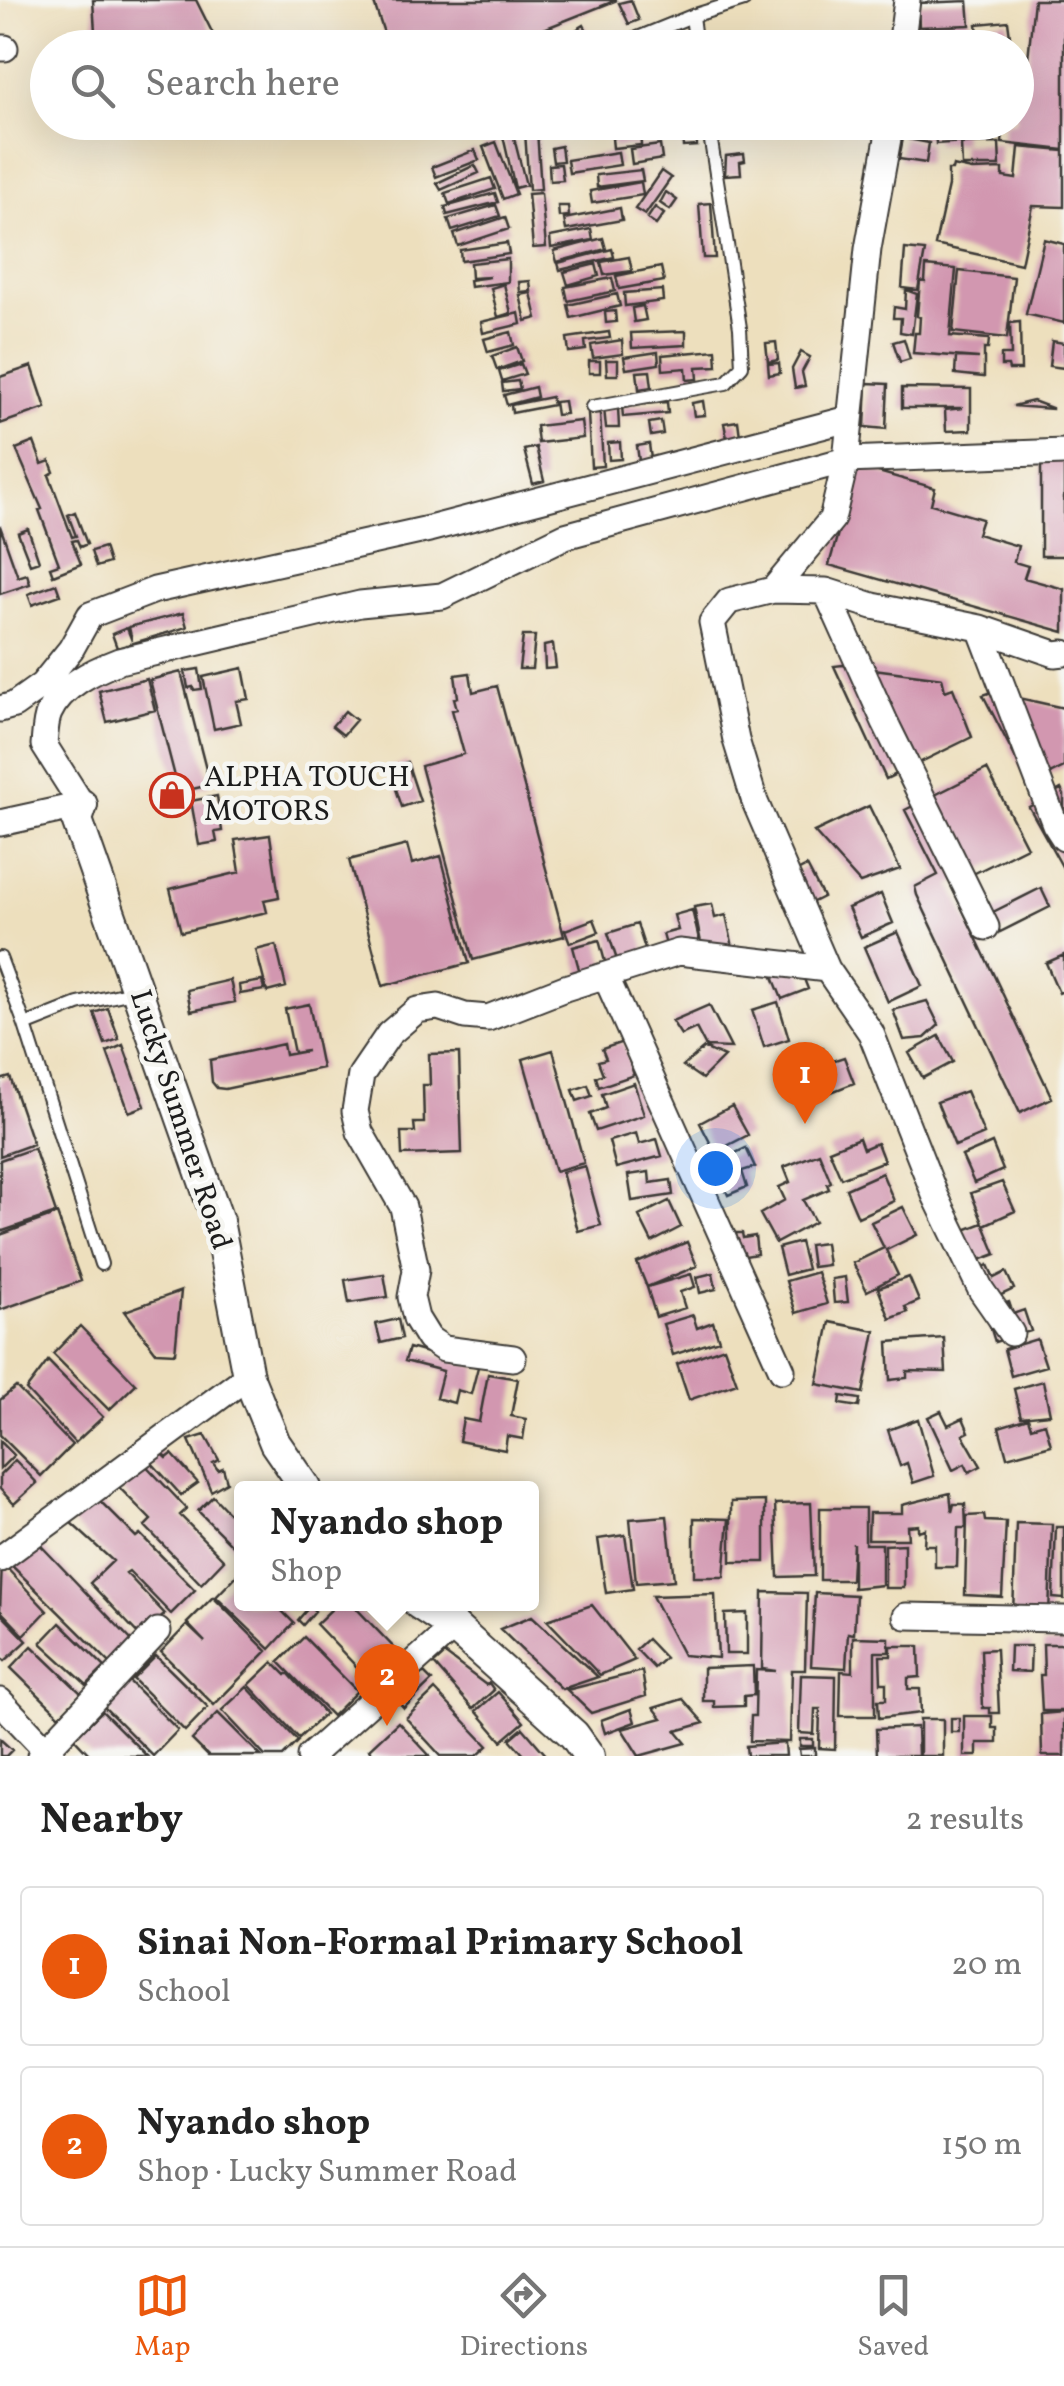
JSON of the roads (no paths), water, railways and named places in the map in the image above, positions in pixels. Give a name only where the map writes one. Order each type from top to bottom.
[{"type":"street","points":[[903,30],[907,0]]},
{"type":"street","points":[[773,590],[832,520],[846,460],[868,248],[887,140]]},
{"type":"street","points":[[0,709],[14,705],[42,684],[71,649],[90,615],[155,590],[429,530],[841,421]]},
{"type":"street","points":[[0,823],[82,805],[44,745],[48,714],[68,688],[119,660],[360,604],[442,596],[565,536],[846,460],[1064,452]]},
{"type":"street","points":[[1012,1333],[981,1290],[935,1195],[871,1033],[827,969],[755,802],[736,740],[712,622],[729,601],[773,590],[826,591],[874,606],[980,628],[1055,654],[1064,652]]},
{"type":"street","points":[[826,591],[885,722],[986,927]]},
{"type":"street","points":[[980,628],[1055,824],[1064,838]]},
{"type":"street","name":"Lucky Summer Road","points":[[82,805],[77,820],[140,990],[218,1221],[248,1376],[276,1443],[301,1481]]},
{"type":"street","points":[[513,1358],[444,1349],[420,1328],[411,1297],[416,1270],[403,1207],[360,1132],[355,1111],[362,1075],[390,1034],[417,1010],[438,1007],[488,1018],[564,988],[606,978],[678,952],[827,969]]},
{"type":"street","points":[[606,978],[782,1370]]},
{"type":"street","points":[[0,1559],[248,1376]]},
{"type":"street","points":[[430,1611],[454,1627],[574,1735],[589,1756]]},
{"type":"street","points":[[906,1616],[1064,1619]]},
{"type":"street","points":[[310,1756],[454,1627]]},
{"type":"street","points":[[0,1702],[46,1754],[158,1631]]},
{"type":"lane","points":[[657,30],[744,0]]},
{"type":"lane","points":[[692,16],[694,30]]},
{"type":"lane","points":[[592,406],[726,383],[742,366],[740,328],[711,140]]},
{"type":"lane","points":[[0,958],[25,1024],[101,1264]]},
{"type":"lane","points":[[25,1024],[78,1004],[140,990]]},
{"type":"place","name":"ALPHA TOUCH MOTORS","points":[[172,795]]},
{"type":"place","name":"Sinai Non-Formal Primary School","points":[[805,1124]]},
{"type":"place","name":"Nyando shop","points":[[387,1726]]}]
